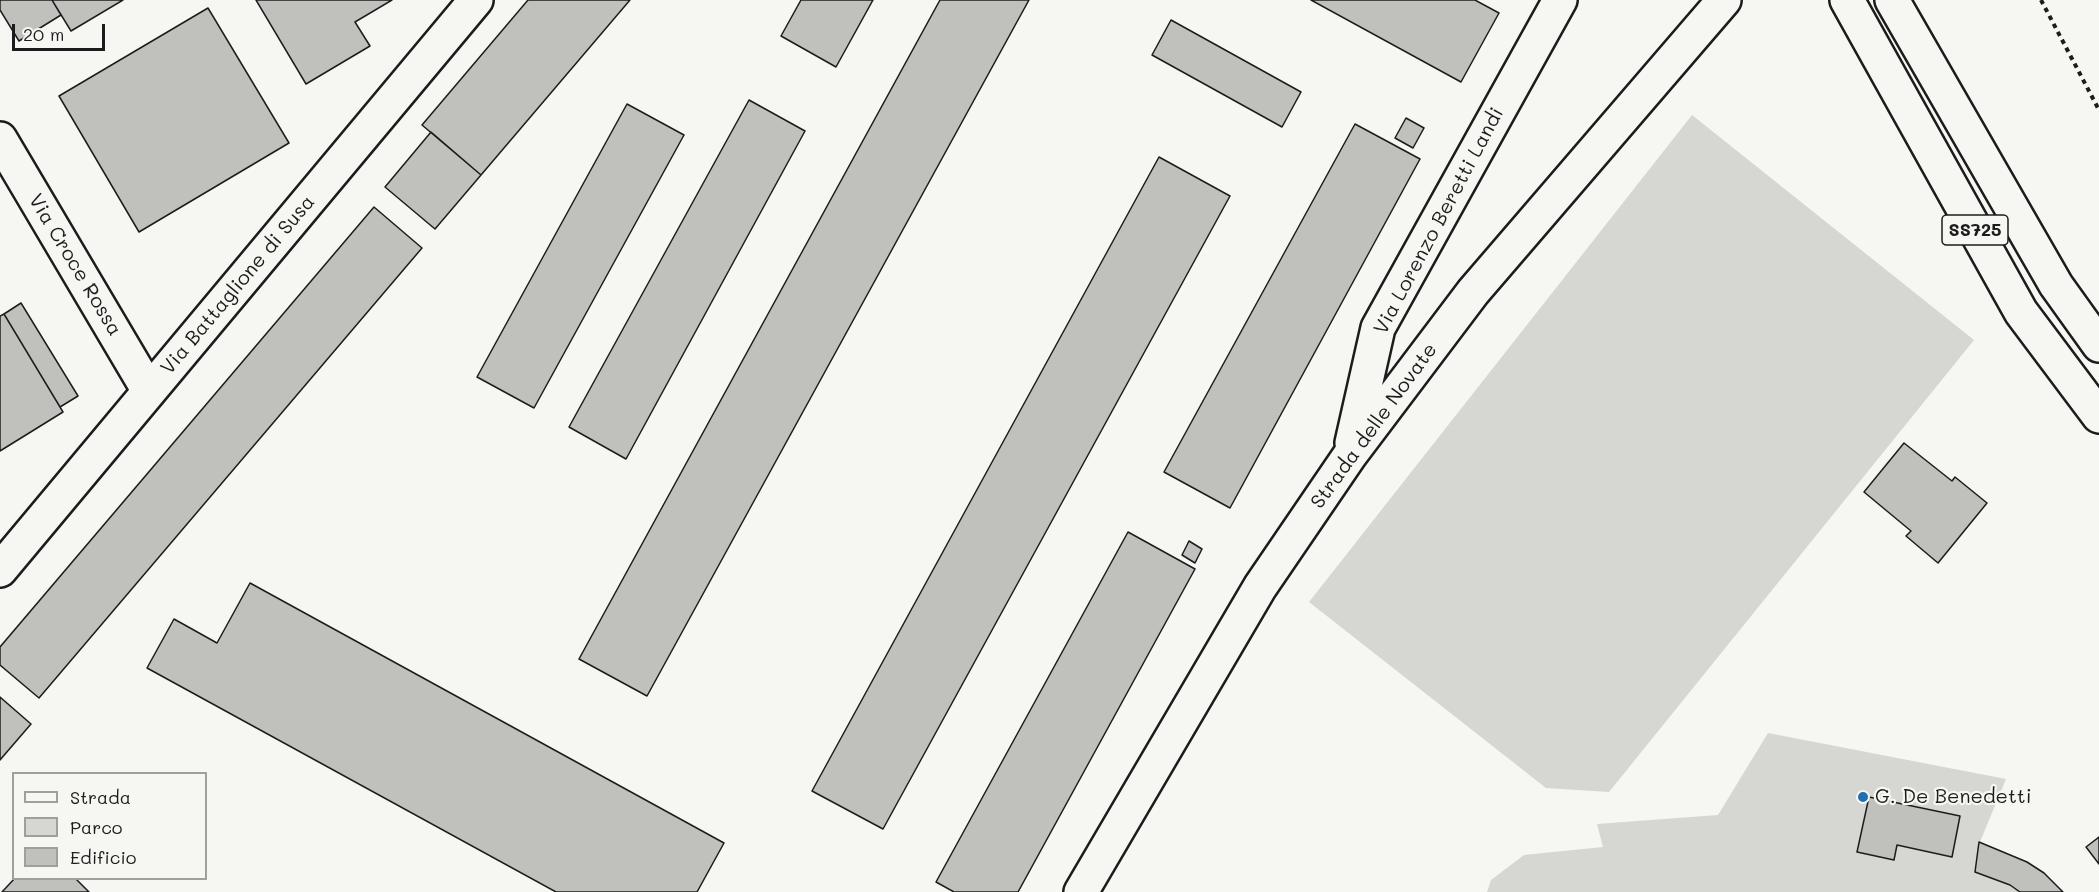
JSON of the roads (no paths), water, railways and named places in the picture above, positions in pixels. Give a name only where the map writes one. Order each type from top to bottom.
[{"type":"main road","name":"Via Battaglione di Susa","points":[[0,570],[476,0]]},
{"type":"main road","name":"Via Lorenzo Beretti Landi","points":[[1350,454],[1378,328],[1560,0]]},
{"type":"main road","name":"Strada delle Novate","points":[[1081,892],[1260,587],[1350,454],[1473,292],[1724,0]]},
{"type":"main road","name":"SS725","points":[[1847,0],[2021,312],[2099,416]]},
{"type":"main road","name":"SS725","points":[[1894,4],[2056,285],[2099,345]]},
{"type":"main road","name":"Via Croce Rossa","points":[[0,139],[149,391]]},
{"type":"place","name":"G. De Benedetti","points":[[1863,797]]}]
